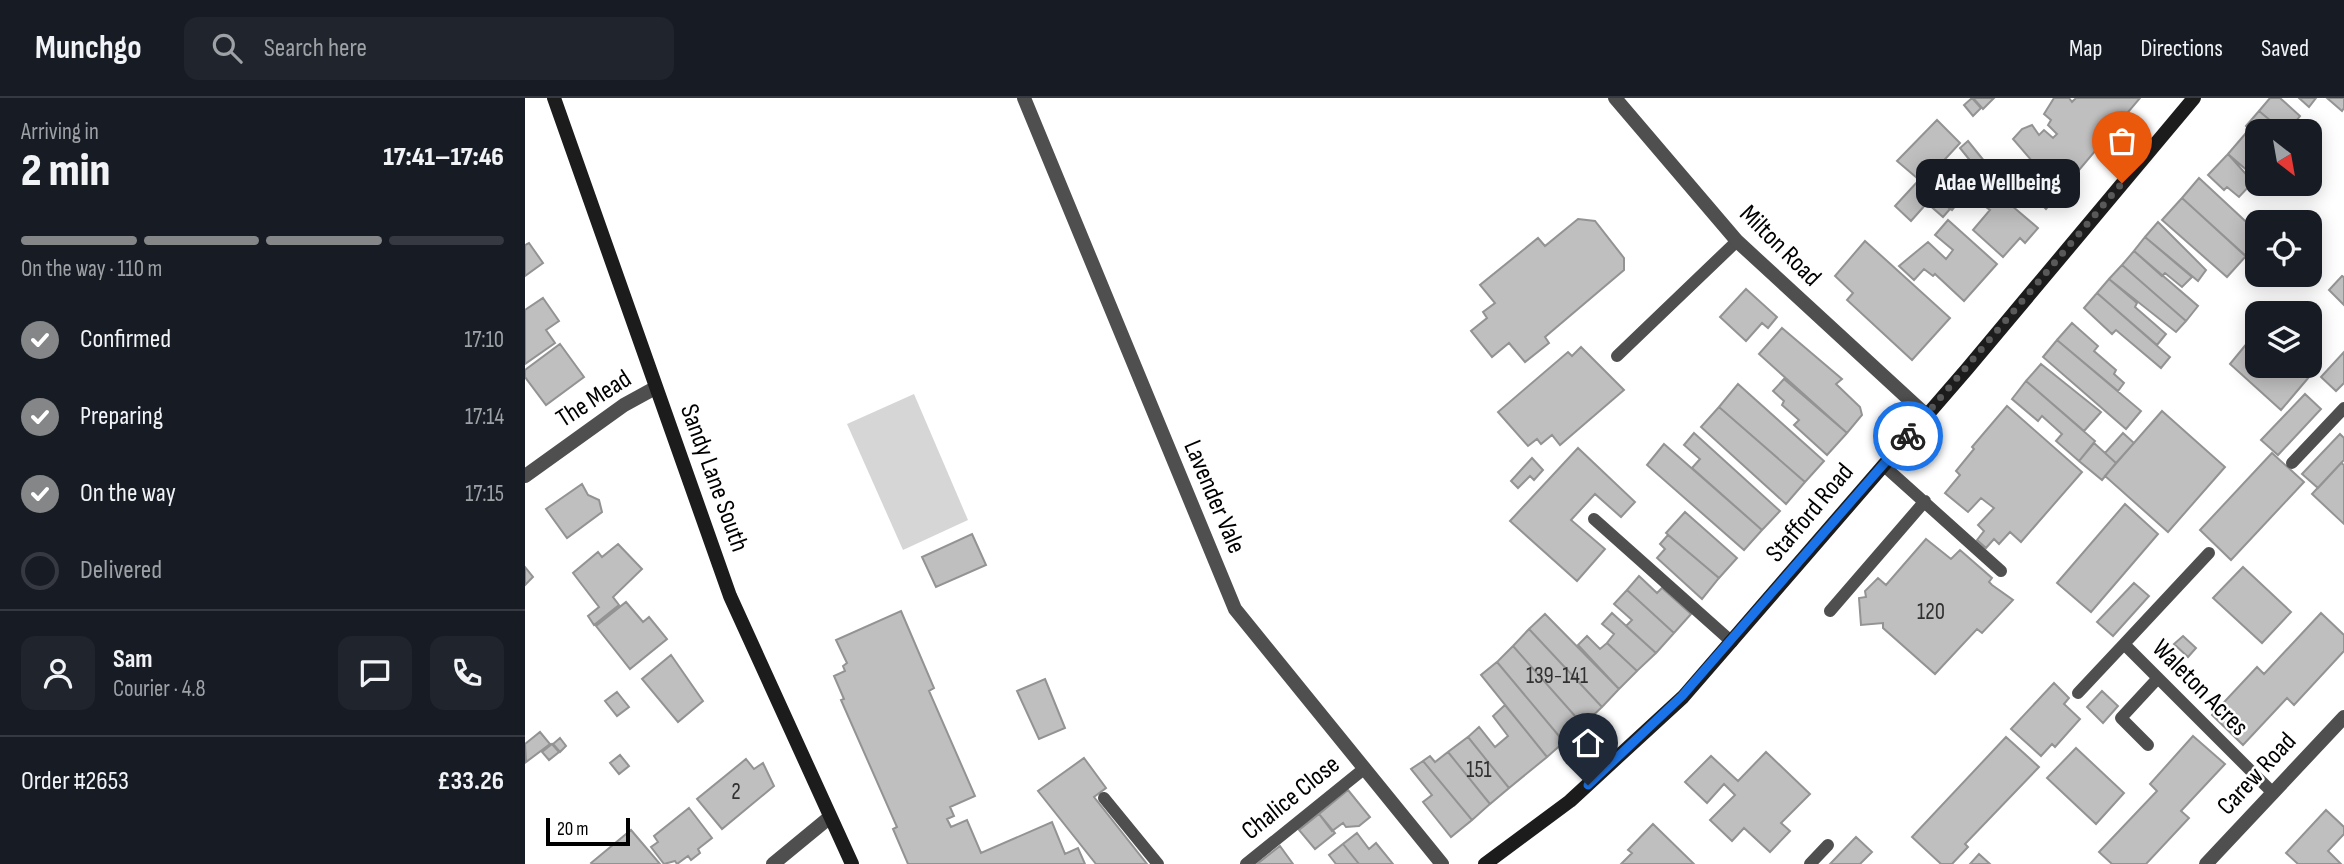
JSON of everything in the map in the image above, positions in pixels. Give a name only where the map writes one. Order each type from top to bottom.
[{"type":"main road","name":"Sandy Lane South","points":[[554,98],[730,596],[852,864]]},
{"type":"main road","name":"Stafford Road","points":[[1485,864],[1570,801],[1626,752],[1732,642],[2195,98]]},
{"type":"street","name":"Lavender Vale","points":[[1024,98],[1228,595],[1244,624],[1442,864]]},
{"type":"street","name":"Milton Road","points":[[1615,98],[1737,241],[1926,415]]},
{"type":"street","name":"The Mead","points":[[525,476],[624,405],[655,388]]},
{"type":"street","name":"Carew Road","points":[[2206,864],[2344,718]]},
{"type":"street","points":[[773,864],[830,817]]},
{"type":"lane","points":[[1617,356],[1737,241]]},
{"type":"lane","points":[[2292,463],[2343,412]]},
{"type":"lane","points":[[1883,465],[2001,571]]},
{"type":"lane","points":[[1830,611],[1925,501]]},
{"type":"lane","points":[[1594,519],[1732,642]]},
{"type":"lane","name":"Waleton Acres","points":[[2209,553],[2124,644],[2272,792]]},
{"type":"lane","points":[[2078,693],[2124,644]]},
{"type":"lane","points":[[2147,745],[2120,718],[2158,678]]},
{"type":"lane","name":"Chalice Close","points":[[1246,864],[1364,768]]},
{"type":"lane","points":[[1104,798],[1158,864]]},
{"type":"lane","points":[[1810,864],[1828,845]]},
{"type":"shaded area","points":[[914,394],[968,520],[903,550],[847,424]]},
{"type":"building","points":[[1972,98],[1981,108],[1973,116],[1964,105]]},
{"type":"building","points":[[1973,98],[1994,98],[1983,109]]},
{"type":"building","points":[[2054,98],[2069,98],[2072,102],[2076,98],[2140,98],[2046,209],[2009,171],[2017,163],[2025,171],[2033,162],[2013,139],[2022,129],[2032,125],[2039,135],[2044,130],[2053,138],[2057,134],[2048,125],[2051,120],[2044,114]]},
{"type":"building","points":[[2270,98],[2280,98],[2300,116],[2298,119],[2269,119],[2259,111]]},
{"type":"building","points":[[2299,98],[2316,98],[2309,107]]},
{"type":"building","points":[[2327,98],[2344,98],[2342,111]]},
{"type":"building","points":[[2259,111],[2269,119],[2252,119]]},
{"type":"building","points":[[1937,120],[1960,143],[1923,183],[1897,161]]},
{"type":"building","points":[[2245,134],[2245,169],[2228,154]]},
{"type":"building","points":[[1968,141],[1989,167],[1981,174],[1960,148]]},
{"type":"building","points":[[2228,154],[2245,173],[2245,191],[2239,197],[2227,187],[2224,190],[2208,175]]},
{"type":"building","points":[[1945,173],[1966,193],[1952,210],[1930,189]]},
{"type":"building","points":[[2199,178],[2245,221],[2245,256],[2182,198]]},
{"type":"building","points":[[1919,180],[1950,209],[1943,217],[1927,203],[1911,221],[1895,206]]},
{"type":"building","points":[[1998,194],[2038,228],[2025,243],[2020,238],[2003,257],[1973,230],[1990,210],[1986,207]]},
{"type":"building","points":[[2182,198],[2245,257],[2227,277],[2162,220]]},
{"type":"building","points":[[1578,219],[1595,221],[1624,258],[1624,270],[1545,337],[1549,343],[1525,362],[1509,343],[1492,357],[1471,331],[1487,318],[1483,312],[1495,303],[1480,285],[1538,238],[1545,246]]},
{"type":"building","points":[[1948,220],[1997,264],[1964,301],[1935,274],[1933,276],[1924,269],[1914,280],[1899,266],[1928,242],[1946,259],[1953,250],[1935,235]]},
{"type":"building","points":[[2158,222],[2206,270],[2198,281],[2145,237]]},
{"type":"building","points":[[2145,237],[2192,277],[2182,287],[2165,273],[2162,276],[2134,251]]},
{"type":"building","points":[[1865,241],[1950,318],[1912,360],[1847,300],[1853,293],[1835,276]]},
{"type":"building","points":[[529,243],[543,263],[525,276],[525,245]]},
{"type":"building","points":[[2134,251],[2198,306],[2186,321],[2122,265]]},
{"type":"building","points":[[2122,265],[2186,321],[2176,332],[2109,279]]},
{"type":"building","points":[[2344,277],[2344,305],[2329,290]]},
{"type":"building","points":[[2109,279],[2137,303],[2135,307],[2166,334],[2157,345],[2097,293]]},
{"type":"building","points":[[1746,289],[1777,317],[1768,328],[1762,323],[1746,341],[1720,317]]},
{"type":"building","points":[[2097,293],[2170,357],[2161,368],[2116,330],[2112,334],[2084,308]]},
{"type":"building","points":[[543,298],[559,321],[546,330],[555,343],[525,364],[525,310]]},
{"type":"building","points":[[2072,323],[2098,346],[2094,351],[2116,370],[2114,374],[2124,383],[2118,391],[2057,340]]},
{"type":"building","points":[[1782,328],[1842,379],[1836,384],[1860,407],[1862,415],[1847,433],[1759,354]]},
{"type":"building","points":[[2057,340],[2141,411],[2126,429],[2043,357]]},
{"type":"building","points":[[560,344],[584,377],[546,405],[525,377],[525,370]]},
{"type":"building","points":[[2245,346],[2245,378],[2230,364]]},
{"type":"building","points":[[1581,347],[1624,390],[1560,445],[1552,435],[1541,444],[1537,439],[1528,446],[1498,412],[1568,352],[1572,356]]},
{"type":"building","points":[[2344,352],[2344,383],[2336,391],[2322,376]]},
{"type":"building","points":[[2041,364],[2101,412],[2084,431],[2026,381]]},
{"type":"building","points":[[2246,378],[2308,378],[2281,410]]},
{"type":"building","points":[[1784,379],[1847,433],[1827,455],[1794,425],[1799,420],[1782,405],[1784,401],[1773,391]]},
{"type":"building","points":[[2026,381],[2095,441],[2079,461],[2056,441],[2062,434],[2042,416],[2038,421],[2012,399]]},
{"type":"building","points":[[1738,384],[1824,461],[1805,482],[1719,407]]},
{"type":"building","points":[[2305,394],[2321,409],[2278,455],[2261,440]]},
{"type":"building","points":[[2007,406],[2082,472],[2021,542],[2010,532],[1999,544],[1994,539],[1986,548],[1977,540],[1984,531],[1978,525],[1994,508],[1981,498],[1968,512],[1945,493],[1960,475],[1956,471],[1974,449],[1972,447]]},
{"type":"building","points":[[1719,407],[1805,482],[1786,504],[1701,427]]},
{"type":"building","points":[[2162,411],[2225,467],[2168,532],[2105,476]]},
{"type":"building","points":[[1694,433],[1780,511],[1762,530],[1692,468],[1700,459],[1684,445]]},
{"type":"building","points":[[2123,433],[2134,443],[2116,463],[2105,453]]},
{"type":"building","points":[[2340,434],[2344,438],[2344,460],[2318,488],[2302,474]]},
{"type":"building","points":[[2094,443],[2116,463],[2102,480],[2079,461]]},
{"type":"building","points":[[1664,444],[1762,530],[1744,550],[1647,465]]},
{"type":"building","points":[[1578,448],[1635,502],[1621,517],[1595,494],[1571,520],[1605,549],[1577,581],[1510,521]]},
{"type":"building","points":[[2272,453],[2304,482],[2231,560],[2200,530]]},
{"type":"building","points":[[1532,458],[1543,470],[1534,480],[1530,476],[1518,488],[1511,481]]},
{"type":"building","points":[[2341,463],[2344,465],[2344,524],[2312,494]]},
{"type":"building","points":[[582,484],[588,495],[599,500],[602,512],[567,538],[546,509]]},
{"type":"building","points":[[2125,504],[2158,534],[2091,612],[2057,583]]},
{"type":"building","points":[[1685,512],[1737,558],[1719,578],[1666,533]]},
{"type":"building","points":[[972,534],[986,565],[936,587],[922,557]]},
{"type":"building","points":[[1668,535],[1719,578],[1702,599],[1657,558],[1665,549],[1660,544]]},
{"type":"building","points":[[1926,539],[1951,559],[1960,550],[1992,578],[1989,582],[1992,585],[2013,600],[1982,633],[1977,629],[1935,674],[1883,628],[1883,623],[1861,625],[1859,598],[1866,597],[1865,591],[1878,578],[1886,585]]},
{"type":"building","points":[[618,544],[642,569],[613,597],[619,605],[594,625],[588,616],[599,607],[573,573],[598,552],[602,557]]},
{"type":"building","points":[[525,567],[533,577],[525,585]]},
{"type":"building","points":[[2243,567],[2291,612],[2262,643],[2213,598]]},
{"type":"building","points":[[1639,576],[1657,593],[1662,588],[1691,614],[1674,633],[1627,590]]},
{"type":"building","points":[[2134,583],[2149,596],[2113,636],[2097,622]]},
{"type":"building","points":[[1627,590],[1674,633],[1656,653],[1626,626],[1632,620],[1614,604]]},
{"type":"building","points":[[626,602],[643,622],[649,617],[667,639],[630,669],[596,626]]},
{"type":"building","points":[[901,611],[934,688],[929,691],[975,796],[950,807],[954,816],[947,819],[951,827],[967,820],[981,853],[1052,822],[1065,854],[1078,848],[1085,864],[908,864],[893,829],[897,827],[841,700],[844,699],[834,676],[845,671],[843,666],[847,663],[836,640]]},
{"type":"building","points":[[1612,613],[1656,653],[1637,671],[1607,643],[1614,634],[1602,624]]},
{"type":"building","points":[[2321,613],[2344,635],[2344,651],[2294,705],[2287,698],[2243,745],[2212,715],[2257,667],[2264,674]]},
{"type":"building","points":[[1545,614],[1619,689],[1602,707],[1529,629]]},
{"type":"building","points":[[1529,629],[1602,707],[1583,725],[1513,646]]},
{"type":"building","points":[[1587,636],[1600,649],[1607,643],[1637,671],[1619,689],[1578,645]]},
{"type":"building","points":[[2183,636],[2196,648],[2188,657],[2174,644]]},
{"type":"building","points":[[1513,646],[1583,725],[1564,742],[1497,662]]},
{"type":"building","points":[[671,655],[703,701],[678,722],[642,679]]},
{"type":"building","points":[[1497,662],[1564,742],[1547,757],[1481,675]]},
{"type":"building","points":[[1045,679],[1065,728],[1039,739],[1017,691]]},
{"type":"building","points":[[2054,683],[2069,698],[2064,704],[2080,719],[2055,747],[2052,744],[2041,756],[2011,729]]},
{"type":"building","points":[[2102,691],[2118,706],[2103,723],[2087,707]]},
{"type":"building","points":[[617,692],[629,707],[617,716],[605,701]]},
{"type":"building","points":[[1505,705],[1547,757],[1509,788],[1468,737],[1479,727],[1495,747],[1508,736],[1493,716]]},
{"type":"building","points":[[540,732],[550,744],[526,762],[525,744]]},
{"type":"building","points":[[2193,736],[2225,764],[2181,811],[2189,818],[2146,864],[2112,864],[2099,852],[2157,791],[2150,784]]},
{"type":"building","points":[[1468,737],[1509,788],[1490,804],[1448,752]]},
{"type":"building","points":[[2006,737],[2039,767],[1965,844],[1968,847],[1952,864],[1941,864],[1912,837]]},
{"type":"building","points":[[560,738],[566,746],[560,752],[553,744]]},
{"type":"building","points":[[552,744],[559,752],[549,760],[542,752]]},
{"type":"building","points":[[2076,748],[2124,793],[2096,824],[2047,778]]},
{"type":"building","points":[[1448,752],[1490,804],[1472,820],[1423,761],[1430,756],[1435,762]]},
{"type":"building","points":[[1766,752],[1810,794],[1781,823],[1790,831],[1770,852],[1744,828],[1732,841],[1710,820],[1735,795],[1724,784],[1707,803],[1685,782],[1711,756],[1738,781]]},
{"type":"building","points":[[620,755],[629,766],[619,774],[610,763]]},
{"type":"building","points":[[1084,758],[1106,788],[1094,797],[1147,864],[1096,864],[1038,791]]},
{"type":"building","points":[[746,759],[754,769],[763,763],[774,786],[722,829],[697,799]]},
{"type":"building","points":[[1423,761],[1472,820],[1451,837],[1423,802],[1432,795],[1411,769]]},
{"type":"building","points":[[1348,790],[1370,817],[1359,826],[1346,827],[1343,823],[1332,831],[1319,814]]},
{"type":"building","points":[[689,808],[712,838],[698,849],[700,853],[691,860],[688,856],[677,864],[675,861],[664,864],[651,847],[658,842],[654,836]]},
{"type":"building","points":[[2326,810],[2344,827],[2344,834],[2328,851],[2341,864],[2298,864],[2286,853]]},
{"type":"building","points":[[1319,814],[1335,833],[1315,849],[1299,830]]},
{"type":"building","points":[[1653,824],[1694,864],[1621,864],[1632,853],[1628,850]]},
{"type":"building","points":[[631,830],[660,864],[591,863]]},
{"type":"building","points":[[1357,833],[1369,849],[1376,843],[1393,864],[1359,864],[1343,844]]},
{"type":"building","points":[[1856,837],[1872,852],[1860,864],[1830,864]]},
{"type":"building","points":[[1343,844],[1359,864],[1336,864],[1329,855]]},
{"type":"building","points":[[1280,846],[1293,864],[1257,864]]},
{"type":"building","points":[[1979,854],[1990,864],[1970,864]]},
{"type":"way so far","points":[[1908,436],[1968,369],[2122,183]]},
{"type":"place","name":"Adae Wellbeing","points":[[2122,183]]},
{"type":"route","points":[[1588,785],[1626,752],[1732,642],[1908,436]]}]
